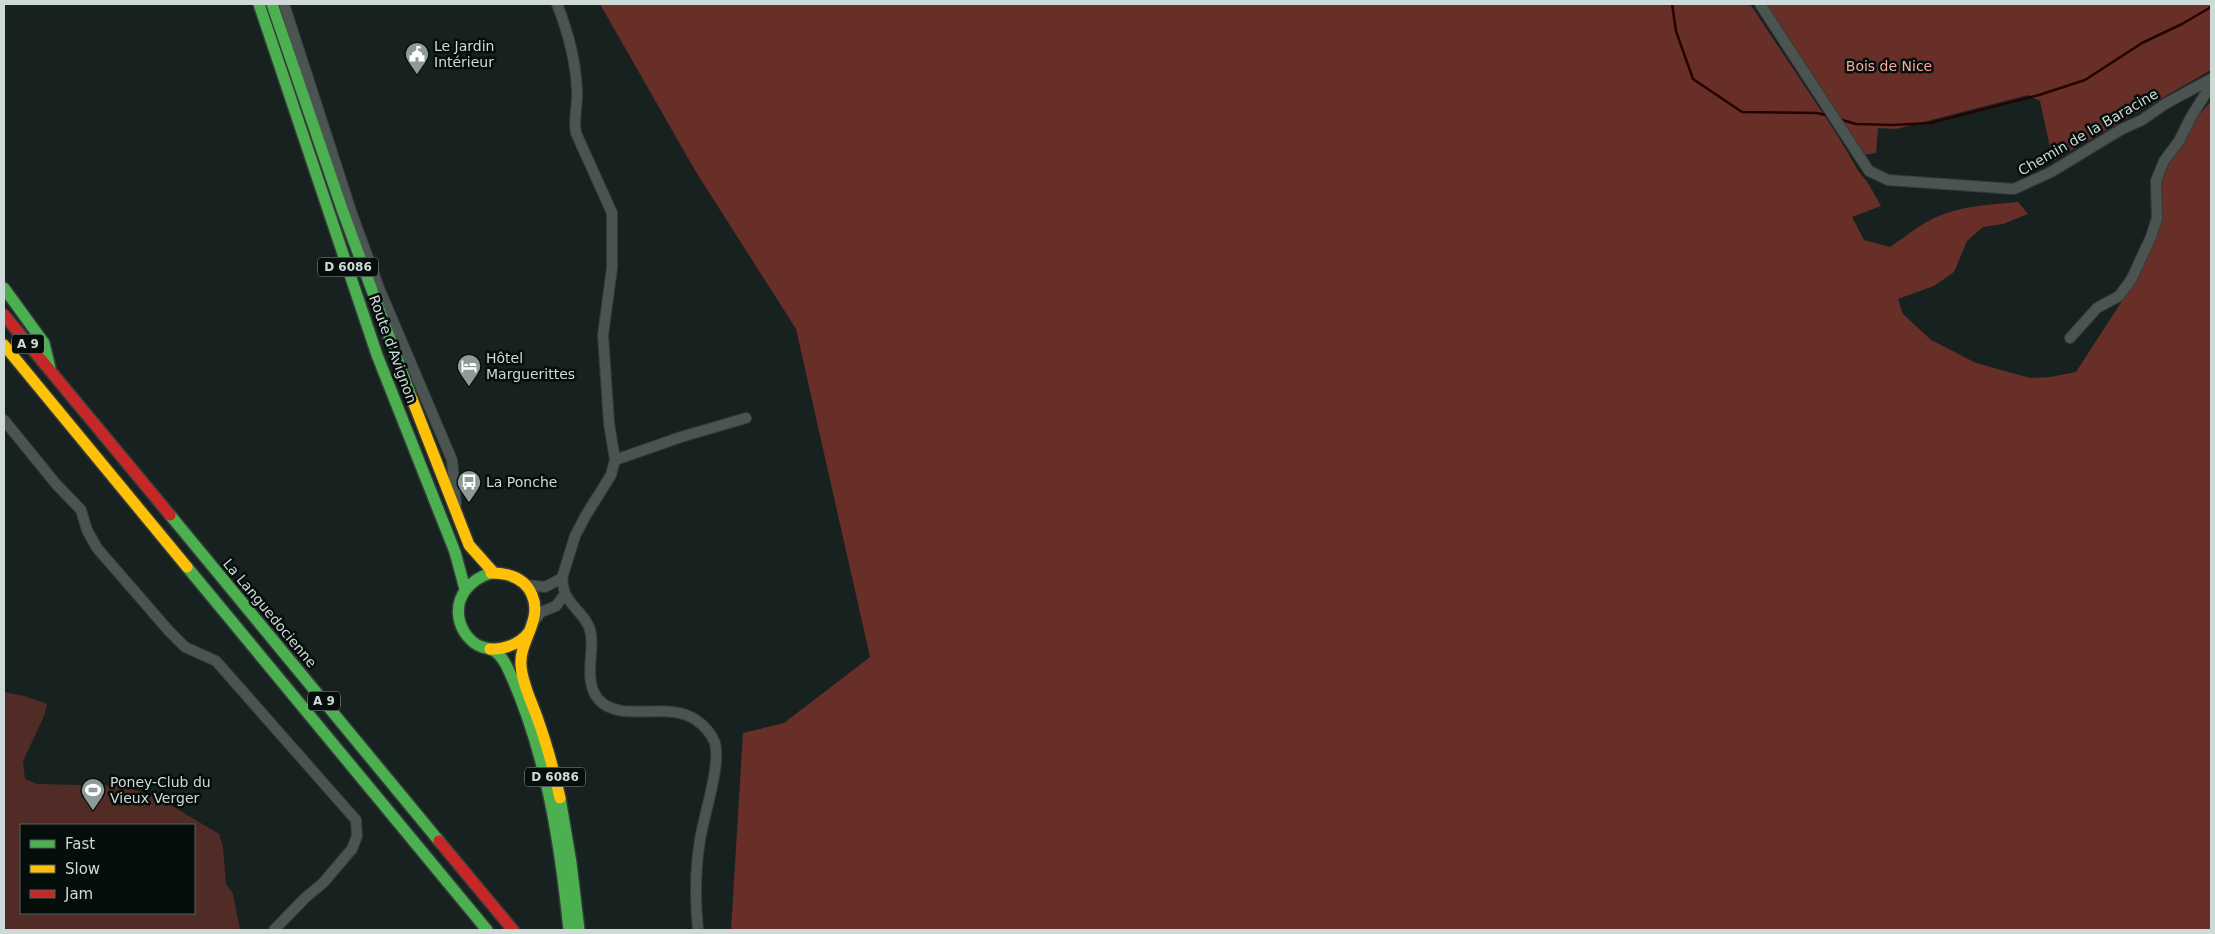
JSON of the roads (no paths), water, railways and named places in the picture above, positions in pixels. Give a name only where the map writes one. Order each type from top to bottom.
[{"type":"main road","name":"Route d'Avignon","points":[[259,4],[377,355],[455,552],[465,589]]},
{"type":"main road","name":"Route d'Avignon","points":[[272,4],[324,161],[387,339],[469,545],[493,572]]},
{"type":"main road","points":[[4,288],[44,343],[52,374]]},
{"type":"main road","name":"La Languedocienne","points":[[4,315],[513,930]]},
{"type":"main road","name":"A 9","points":[[4,345],[487,930]]},
{"type":"main road","points":[[4,362],[30,376]]},
{"type":"main road","points":[[493,572],[512,575],[526,586],[535,602],[533,625],[519,642],[510,647],[490,649],[478,645],[468,637],[461,626],[458,613],[459,601],[465,589],[472,581],[482,575],[493,572]]},
{"type":"main road","name":"D 6086","points":[[533,625],[521,654],[521,672],[544,737],[556,782],[570,856],[579,930]]},
{"type":"main road","name":"D 6086","points":[[490,649],[499,655],[507,666],[541,761],[558,837],[569,930]]},
{"type":"street","points":[[284,4],[352,214],[379,288],[452,460],[460,522]]},
{"type":"street","points":[[558,4],[572,50],[577,88],[575,127],[592,172],[608,200],[613,220],[612,268],[603,335],[609,423],[615,460],[611,475],[575,536],[562,578],[565,594],[588,623],[591,636],[591,684],[600,701],[614,708],[626,711],[662,710],[686,713],[702,724],[712,736],[715,745],[716,763],[698,856],[696,892],[698,930]]},
{"type":"street","name":"Chemin de la Baracine","points":[[1760,4],[1869,171],[1888,180],[2014,189],[2051,172],[2122,129],[2142,120],[2165,104],[2211,79]]},
{"type":"street","points":[[2070,338],[2097,308],[2119,296],[2130,280],[2152,236],[2157,218],[2156,181],[2164,161],[2179,141],[2211,84]]},
{"type":"street","points":[[615,460],[681,436],[746,418]]},
{"type":"street","points":[[4,420],[56,484],[81,510],[87,530],[98,548],[169,631],[185,647],[216,661],[356,820],[357,836],[352,849],[323,883],[305,898],[274,930]]},
{"type":"street","points":[[526,586],[545,587],[562,578]]},
{"type":"street","points":[[533,625],[541,612],[556,606],[565,594]]},
{"type":"waterway","points":[[1672,4],[1676,31],[1693,79],[1742,112],[1817,113],[1829,116]]},
{"type":"waterway","points":[[1839,119],[1856,124],[1930,123],[2039,95],[2085,80],[2142,43],[2182,24],[2211,7]]},
{"type":"place","name":"Le Jardin Intérieur","points":[[417,75]]},
{"type":"place","name":"Hôtel Marguerittes","points":[[469,387]]},
{"type":"place","name":"La Ponche","points":[[469,503]]},
{"type":"place","name":"Poney-Club du Vieux Verger","points":[[93,811]]},
{"type":"park label","name":"Bois de Nice","points":[[1889,66]]}]
